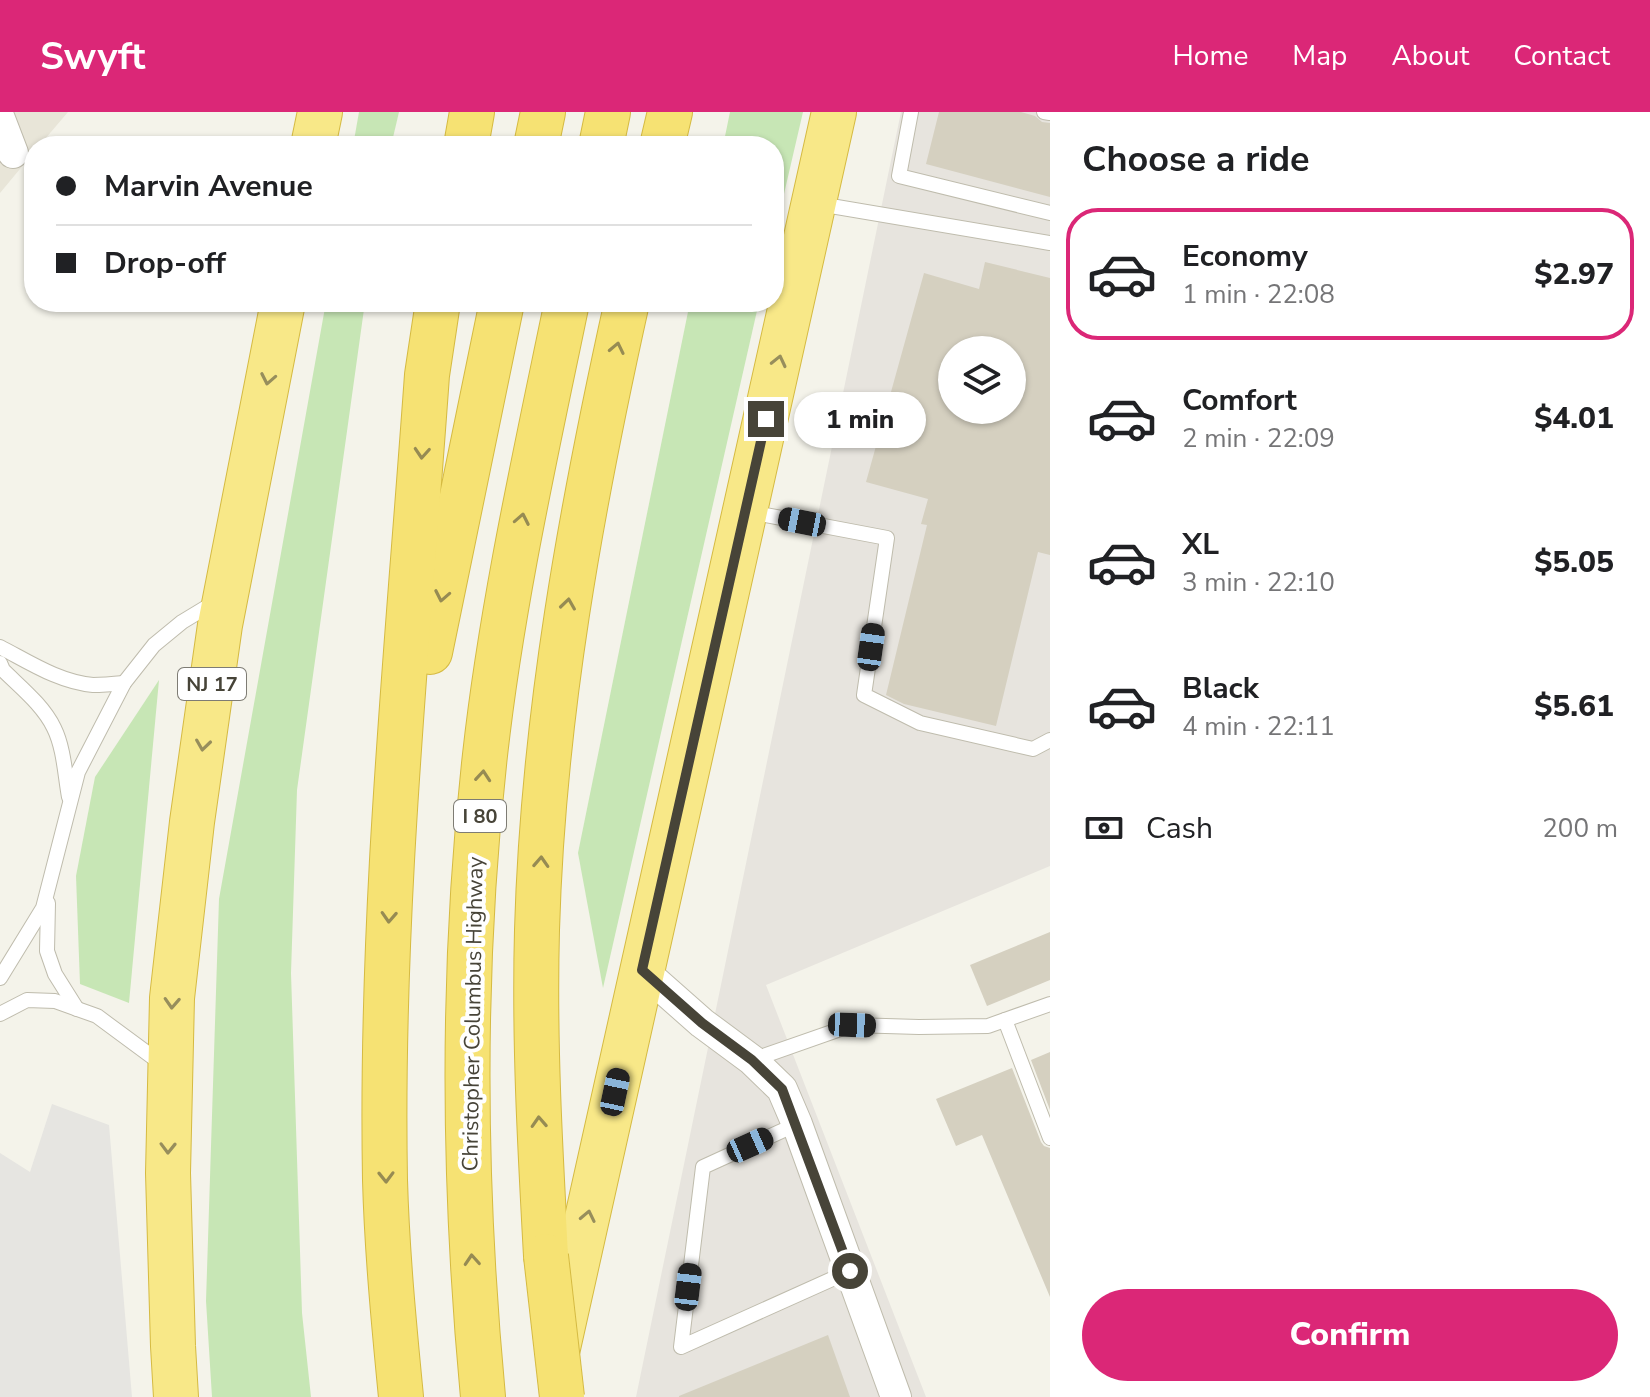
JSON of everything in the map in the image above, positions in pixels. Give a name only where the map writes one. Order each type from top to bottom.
[{"type":"highway","points":[[468,136],[472,112]]},
{"type":"highway","points":[[538,136],[543,112]]},
{"type":"highway","points":[[603,136],[608,112]]},
{"type":"highway","points":[[664,136],[670,112]]},
{"type":"highway","points":[[546,1397],[834,112]]},
{"type":"highway","name":"NJ 17","points":[[176,1397],[168,1173],[172,998],[192,822],[226,595],[281,312]]},
{"type":"highway","points":[[401,1397],[385,1182],[386,1035],[393,839],[427,375],[436,312]]},
{"type":"highway","points":[[393,839],[500,312]]},
{"type":"highway","name":"Christopher Columbus Highway","points":[[483,1397],[469,1220],[467,1105],[475,871],[482,784],[502,640],[521,526],[565,312]]},
{"type":"highway","points":[[562,1397],[546,1256],[536,1045],[537,928],[555,696],[571,581],[625,312]]},
{"type":"street","points":[[0,119],[13,153]]},
{"type":"street","points":[[642,970],[702,1023],[752,1060],[782,1089],[896,1397]]},
{"type":"lane","points":[[911,112],[899,176],[1050,213]]},
{"type":"lane","points":[[1044,112],[1050,113]]},
{"type":"lane","points":[[814,204],[1050,243]]},
{"type":"lane","points":[[746,511],[887,538],[864,695],[920,723],[1033,749],[1050,740]]},
{"type":"lane","points":[[0,978],[43,908],[78,772],[124,683],[154,645],[182,622],[226,595]]},
{"type":"lane","points":[[0,647],[54,675],[75,682],[94,685],[124,683]]},
{"type":"lane","points":[[0,663],[3,670],[39,706],[54,728],[70,804]]},
{"type":"lane","points":[[48,891],[47,951],[55,974],[77,1009]]},
{"type":"lane","points":[[0,1014],[27,1000],[55,1001],[97,1016],[170,1070]]},
{"type":"lane","points":[[752,1060],[852,1025],[988,1026],[1050,1004]]},
{"type":"lane","points":[[1005,1020],[1050,1138]]},
{"type":"lane","points":[[797,1124],[703,1167],[681,1347],[850,1271]]},
{"type":"shaded area","points":[[0,112],[68,112],[48,136],[24,136],[24,164],[0,193]]},
{"type":"shaded area","points":[[901,112],[1050,112],[1050,866],[766,985],[926,1397],[636,1397]]},
{"type":"shaded area","points":[[52,1104],[109,1125],[132,1397],[0,1397],[0,1153],[30,1172]]},
{"type":"green space","points":[[359,112],[399,112],[393,136],[355,136]]},
{"type":"green space","points":[[730,112],[803,112],[784,194],[784,136],[725,136]]},
{"type":"green space","points":[[324,312],[364,312],[297,790],[291,973],[302,1313],[311,1397],[212,1397],[206,1301],[219,899]]},
{"type":"green space","points":[[688,312],[757,312],[603,988],[578,853]]},
{"type":"green space","points":[[159,680],[129,1003],[80,984],[76,876],[95,777]]},
{"type":"building","points":[[939,112],[1021,112],[1050,123],[1050,197],[926,164]]},
{"type":"building","points":[[985,262],[1050,278],[1050,555],[1038,552],[996,726],[904,704],[886,695],[927,525],[921,524],[928,499],[866,482],[924,273],[979,289]]},
{"type":"building","points":[[1050,932],[1050,980],[987,1006],[970,965]]},
{"type":"building","points":[[1050,1052],[1050,1110],[1031,1060]]},
{"type":"building","points":[[1012,1068],[1041,1142],[1050,1148],[1050,1297],[982,1135],[956,1146],[936,1099]]},
{"type":"building","points":[[828,1335],[850,1397],[679,1397],[679,1396]]},
{"type":"route","points":[[766,419],[642,970],[702,1023],[752,1060],[782,1089],[850,1271]]}]
